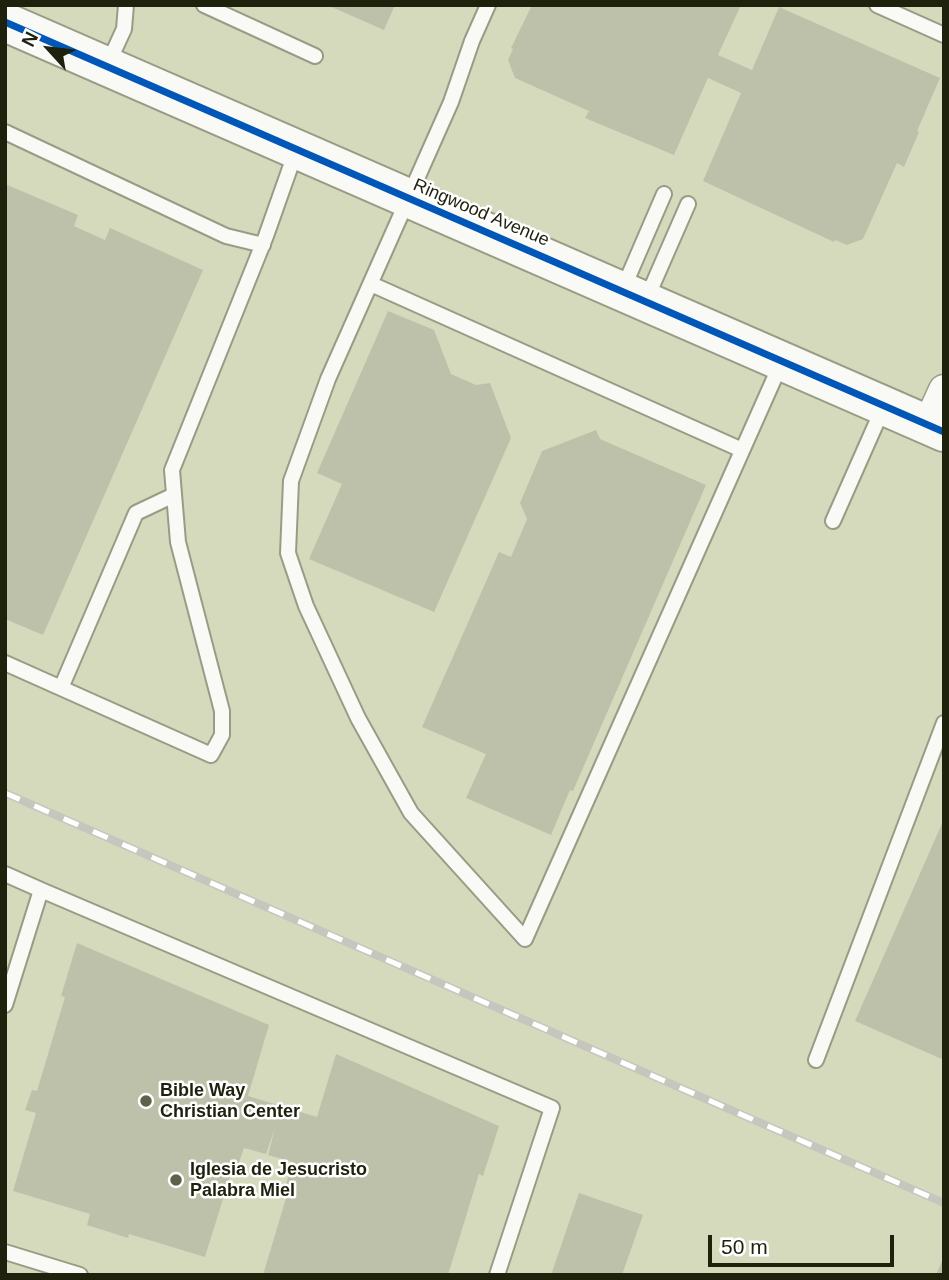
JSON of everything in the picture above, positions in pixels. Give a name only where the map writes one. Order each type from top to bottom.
[{"type":"street","name":"Ringwood Avenue","points":[[5,22],[936,429]]},
{"type":"street","points":[[936,429],[944,390]]},
{"type":"lane","points":[[107,66],[124,29],[126,5]]},
{"type":"lane","points":[[204,5],[315,56]]},
{"type":"lane","points":[[488,5],[472,41],[451,102],[328,379],[291,481],[288,553],[306,606],[358,718],[411,813],[525,939],[782,361]]},
{"type":"lane","points":[[877,5],[944,35]]},
{"type":"lane","points":[[5,132],[226,236],[263,245]]},
{"type":"lane","points":[[5,663],[211,755],[222,735],[222,711],[178,542],[172,470],[263,245],[296,149]]},
{"type":"lane","points":[[634,296],[664,194]]},
{"type":"lane","points":[[634,296],[688,204]]},
{"type":"lane","points":[[371,284],[742,450]]},
{"type":"lane","points":[[833,521],[884,407]]},
{"type":"lane","points":[[61,688],[136,513],[174,495]]},
{"type":"lane","points":[[816,1060],[944,723]]},
{"type":"lane","points":[[5,874],[552,1108],[497,1275]]},
{"type":"lane","points":[[5,1005],[41,890]]},
{"type":"lane","points":[[5,1252],[80,1275]]},
{"type":"building","points":[[327,5],[395,5],[384,30]]},
{"type":"building","points":[[532,5],[741,5],[718,55],[752,70],[779,7],[940,78],[904,167],[897,163],[863,239],[847,245],[835,240],[834,242],[703,181],[741,93],[708,78],[674,155],[585,118],[589,111],[515,78],[508,60]]},
{"type":"building","points":[[5,184],[78,215],[74,226],[105,240],[110,228],[203,270],[43,635],[5,619]]},
{"type":"building","points":[[388,311],[434,330],[451,374],[476,385],[490,383],[511,438],[434,612],[309,559],[342,484],[317,473]]},
{"type":"building","points":[[596,430],[600,439],[706,485],[573,791],[570,790],[551,835],[466,798],[486,754],[422,727],[499,552],[511,557],[527,519],[520,503],[542,451]]},
{"type":"building","points":[[944,819],[944,1060],[855,1021]]},
{"type":"building","points":[[77,943],[269,1025],[248,1096],[317,1117],[336,1054],[499,1126],[483,1176],[479,1174],[448,1275],[263,1275],[289,1188],[285,1187],[293,1162],[268,1155],[275,1128],[266,1154],[244,1148],[236,1171],[232,1170],[205,1257],[129,1234],[128,1238],[87,1225],[90,1214],[13,1191],[36,1113],[25,1110],[32,1090],[37,1091],[65,997],[61,996]]},
{"type":"building","points":[[579,1193],[643,1215],[622,1275],[551,1275]]},
{"type":"building","points":[[944,1256],[944,1275],[936,1275]]},
{"type":"railway","points":[[5,793],[944,1203]]},
{"type":"cycle path","points":[[5,22],[944,432]]},
{"type":"place","name":"Bible Way Christian Center","points":[[146,1101]]},
{"type":"place","name":"Iglesia de Jesucristo Palabra Miel","points":[[176,1180]]}]
